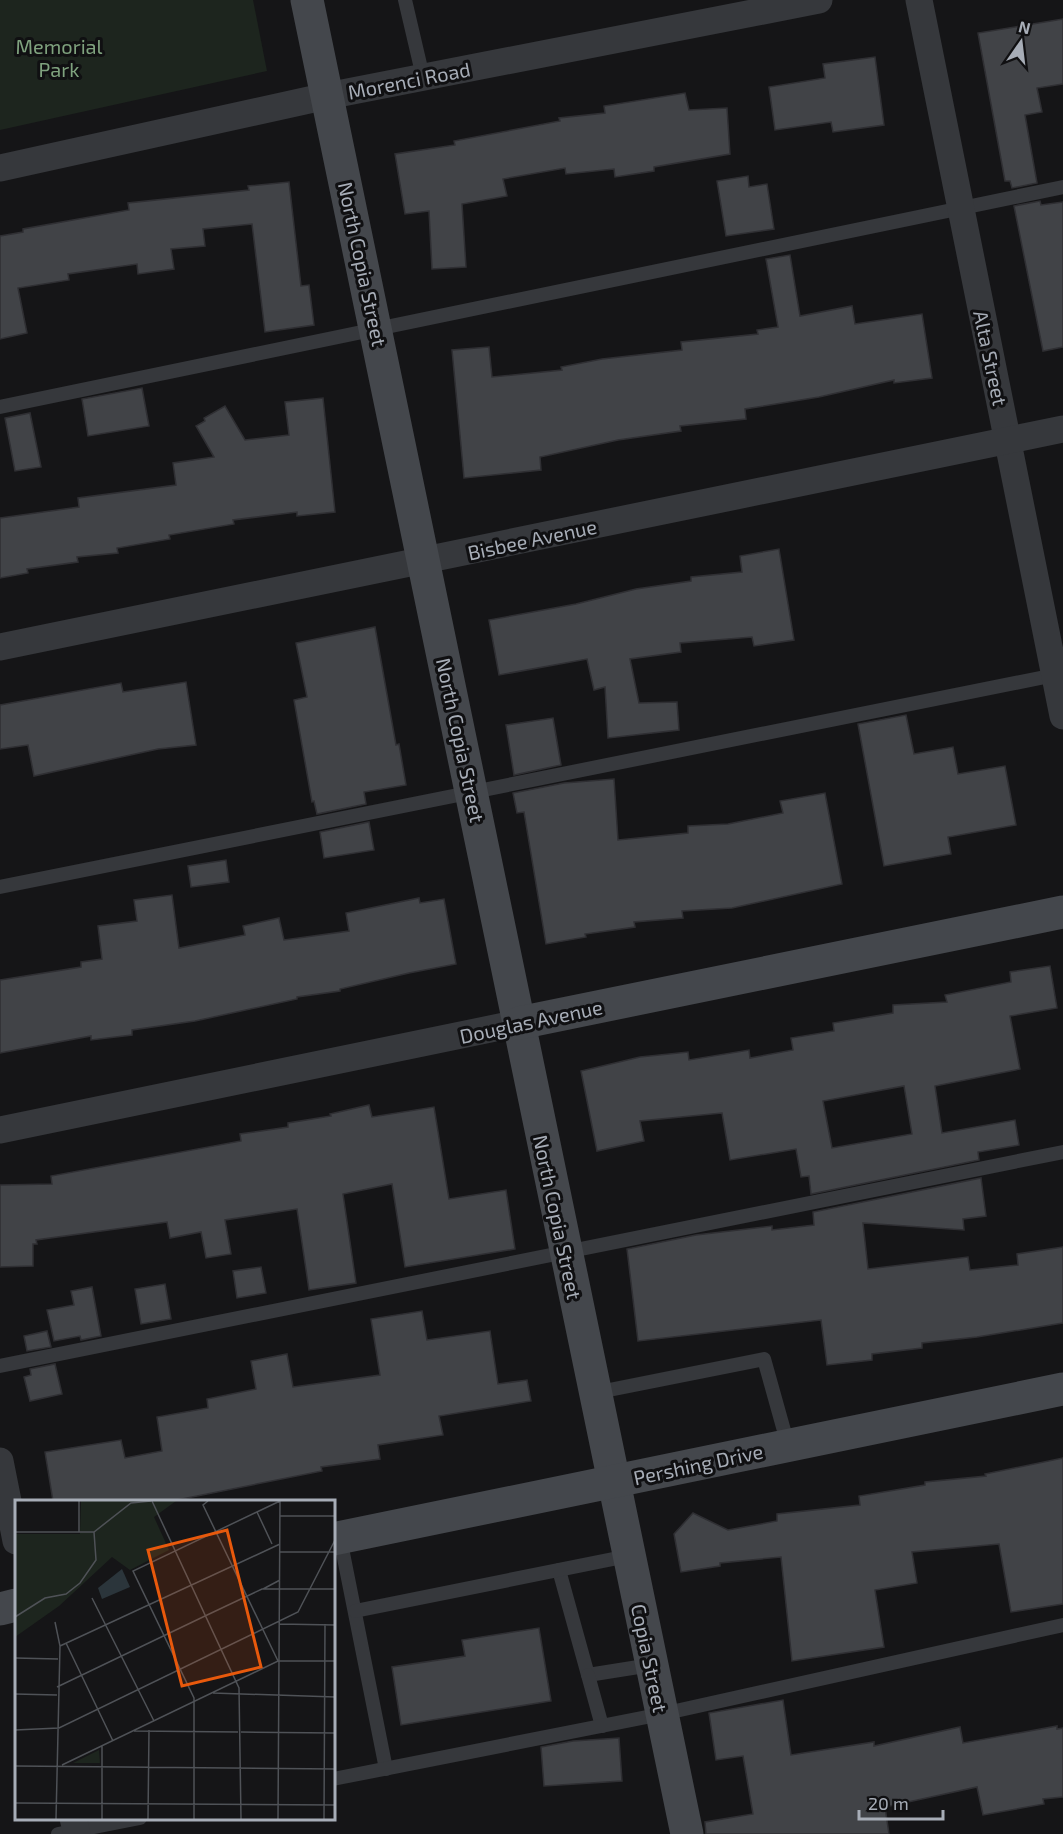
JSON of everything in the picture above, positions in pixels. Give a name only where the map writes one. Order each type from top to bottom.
[{"type":"main road","name":"North Copia Street","points":[[307,0],[612,1481]]},
{"type":"main road","name":"Douglas Avenue","points":[[519,1023],[1063,912]]},
{"type":"main road","name":"Pershing Drive","points":[[337,1539],[1063,1389]]},
{"type":"main road","name":"Copia Street","points":[[612,1481],[687,1834]]},
{"type":"main road","points":[[0,1609],[15,1605]]},
{"type":"street","name":"Morenci Road","points":[[0,168],[327,96],[819,0]]},
{"type":"street","name":"Alta Street","points":[[919,0],[1008,441],[1059,674],[1063,716]]},
{"type":"street","name":"Bisbee Avenue","points":[[0,647],[424,562],[1063,429]]},
{"type":"street","name":"Douglas Avenue","points":[[0,1130],[519,1023]]},
{"type":"street","points":[[0,1461],[15,1536]]},
{"type":"lane","points":[[405,0],[423,77]]},
{"type":"lane","points":[[0,407],[1063,187]]},
{"type":"lane","points":[[0,887],[1059,674]]},
{"type":"lane","points":[[0,1366],[1063,1152]]},
{"type":"lane","points":[[594,1393],[764,1359],[788,1445]]},
{"type":"lane","points":[[337,1539],[355,1611],[386,1769]]},
{"type":"lane","points":[[355,1611],[628,1556]]},
{"type":"lane","points":[[559,1570],[602,1726]]},
{"type":"lane","points":[[334,1779],[662,1714],[1063,1625]]},
{"type":"lane","points":[[588,1675],[651,1665]]},
{"type":"lane","points":[[71,1829],[134,1819]]},
{"type":"green space","name":"Memorial Park","points":[[0,0],[253,0],[267,71],[0,130]]},
{"type":"building","points":[[1063,19],[1063,84],[1037,88],[1042,112],[1025,115],[1037,183],[1012,188],[1010,181],[1005,181],[978,33]]},
{"type":"building","points":[[875,57],[884,125],[833,132],[831,122],[775,130],[769,87],[825,78],[823,64]]},
{"type":"building","points":[[685,93],[689,110],[727,108],[730,154],[654,167],[654,171],[615,177],[614,169],[566,174],[565,168],[503,179],[507,196],[462,204],[466,267],[432,269],[429,211],[405,214],[395,154],[455,145],[454,141],[560,121],[559,118],[605,113],[604,106]]},
{"type":"building","points":[[748,176],[749,187],[767,184],[774,229],[726,236],[717,181]]},
{"type":"building","points":[[289,182],[301,286],[309,285],[314,325],[265,332],[252,224],[203,229],[205,246],[171,249],[174,269],[138,274],[137,264],[68,274],[69,280],[18,288],[27,333],[0,339],[0,236],[23,232],[23,229],[129,210],[128,203],[249,190],[248,186]]},
{"type":"building","points":[[1040,201],[1041,205],[1063,202],[1063,347],[1043,351],[1014,206]]},
{"type":"building","points":[[790,255],[800,316],[852,306],[855,324],[922,314],[932,378],[894,383],[894,380],[819,397],[745,409],[746,419],[680,426],[681,431],[618,440],[540,457],[541,470],[464,478],[452,350],[489,347],[492,377],[562,370],[561,367],[602,359],[682,350],[681,342],[758,334],[757,330],[778,327],[766,259]]},
{"type":"building","points":[[142,388],[149,426],[88,436],[82,399]]},
{"type":"building","points":[[323,398],[335,512],[297,516],[297,512],[233,520],[234,524],[169,535],[170,539],[117,548],[118,553],[77,557],[78,562],[27,569],[28,573],[0,578],[0,518],[79,507],[78,498],[176,485],[173,463],[214,457],[196,426],[205,421],[204,418],[225,406],[245,440],[289,435],[285,402]]},
{"type":"building","points":[[30,413],[41,467],[15,471],[5,418]]},
{"type":"building","points":[[779,549],[794,640],[754,646],[752,637],[680,643],[681,652],[630,659],[639,703],[677,702],[679,730],[608,738],[605,687],[594,690],[587,659],[499,675],[489,620],[576,604],[636,589],[691,581],[691,577],[742,572],[740,556]]},
{"type":"building","points":[[375,627],[396,745],[399,744],[406,785],[364,792],[366,804],[317,814],[314,801],[312,802],[294,700],[307,697],[296,643]]},
{"type":"building","points":[[186,682],[196,745],[158,749],[34,776],[28,745],[0,749],[0,705],[121,683],[123,692]]},
{"type":"building","points":[[906,715],[914,754],[953,747],[958,774],[1005,766],[1016,825],[948,837],[951,854],[884,866],[858,724]]},
{"type":"building","points":[[553,718],[561,765],[514,775],[506,725]]},
{"type":"building","points":[[614,779],[618,840],[688,833],[688,826],[728,824],[783,813],[780,801],[825,793],[842,884],[732,908],[682,911],[683,918],[634,922],[635,927],[585,934],[586,937],[546,944],[524,812],[517,813],[513,793],[564,783]]},
{"type":"building","points":[[369,822],[374,850],[324,858],[320,832]]},
{"type":"building","points":[[226,860],[229,882],[191,887],[188,866]]},
{"type":"building","points":[[172,895],[179,948],[245,935],[243,926],[279,918],[284,940],[349,931],[346,913],[419,898],[420,903],[444,899],[456,964],[195,1021],[132,1030],[132,1035],[91,1040],[91,1036],[0,1053],[0,980],[81,967],[81,962],[102,959],[98,926],[137,921],[134,900]]},
{"type":"building","points":[[1050,966],[1057,1008],[1010,1016],[1020,1069],[935,1086],[942,1133],[1015,1120],[1019,1145],[978,1152],[979,1160],[811,1194],[809,1176],[801,1177],[796,1149],[730,1160],[722,1113],[640,1121],[644,1141],[597,1151],[581,1071],[640,1057],[688,1052],[689,1060],[749,1050],[750,1058],[793,1050],[791,1038],[834,1031],[833,1023],[893,1013],[893,1005],[947,1002],[945,995],[1011,982],[1010,972]],"holes":[[[904,1086],[912,1134],[832,1148],[823,1101]]]},
{"type":"building","points":[[369,1105],[372,1117],[434,1107],[449,1199],[506,1190],[515,1249],[405,1267],[392,1184],[343,1194],[356,1283],[309,1290],[297,1209],[225,1220],[231,1254],[206,1258],[201,1232],[170,1238],[167,1222],[36,1240],[37,1244],[33,1244],[33,1266],[0,1267],[0,1185],[52,1184],[51,1176],[241,1141],[240,1134],[288,1127],[288,1123],[331,1116],[330,1114]]},
{"type":"building","points":[[981,1178],[986,1216],[963,1219],[964,1230],[863,1223],[868,1269],[968,1257],[970,1270],[1018,1265],[1017,1254],[1063,1247],[1063,1323],[922,1343],[922,1348],[872,1354],[872,1360],[827,1365],[821,1320],[638,1341],[627,1249],[696,1235],[772,1226],[772,1230],[814,1225],[813,1212]]},
{"type":"building","points":[[261,1267],[266,1293],[237,1298],[233,1271]]},
{"type":"building","points":[[165,1284],[171,1319],[141,1324],[135,1289]]},
{"type":"building","points":[[92,1287],[101,1336],[81,1340],[80,1336],[54,1341],[47,1310],[74,1305],[71,1291]]},
{"type":"building","points":[[422,1311],[427,1340],[490,1331],[498,1384],[527,1380],[531,1401],[439,1416],[443,1435],[378,1445],[380,1459],[321,1467],[322,1471],[177,1500],[53,1500],[45,1452],[121,1440],[125,1458],[162,1451],[157,1417],[208,1408],[207,1399],[256,1389],[251,1361],[287,1354],[293,1387],[380,1375],[371,1319]]},
{"type":"building","points":[[47,1331],[51,1347],[27,1351],[24,1336]]},
{"type":"building","points":[[55,1364],[62,1394],[30,1401],[24,1377],[31,1375],[30,1369]]},
{"type":"building","points":[[1063,1458],[1063,1604],[1011,1612],[999,1544],[912,1552],[917,1583],[875,1590],[884,1647],[792,1661],[781,1557],[720,1563],[720,1566],[681,1572],[674,1534],[693,1513],[728,1530],[777,1521],[777,1514],[860,1505],[859,1496],[925,1485],[925,1482],[986,1476],[985,1474]]},
{"type":"building","points":[[539,1628],[551,1701],[401,1725],[392,1667],[465,1656],[462,1640]]},
{"type":"building","points":[[783,1700],[791,1755],[874,1742],[874,1746],[960,1727],[963,1743],[1057,1726],[1057,1729],[1063,1728],[1063,1797],[1043,1799],[1044,1804],[983,1815],[977,1787],[885,1807],[889,1834],[706,1834],[705,1822],[753,1814],[743,1756],[716,1760],[709,1713]]},
{"type":"building","points":[[619,1738],[622,1781],[544,1786],[541,1747],[573,1741]]}]
